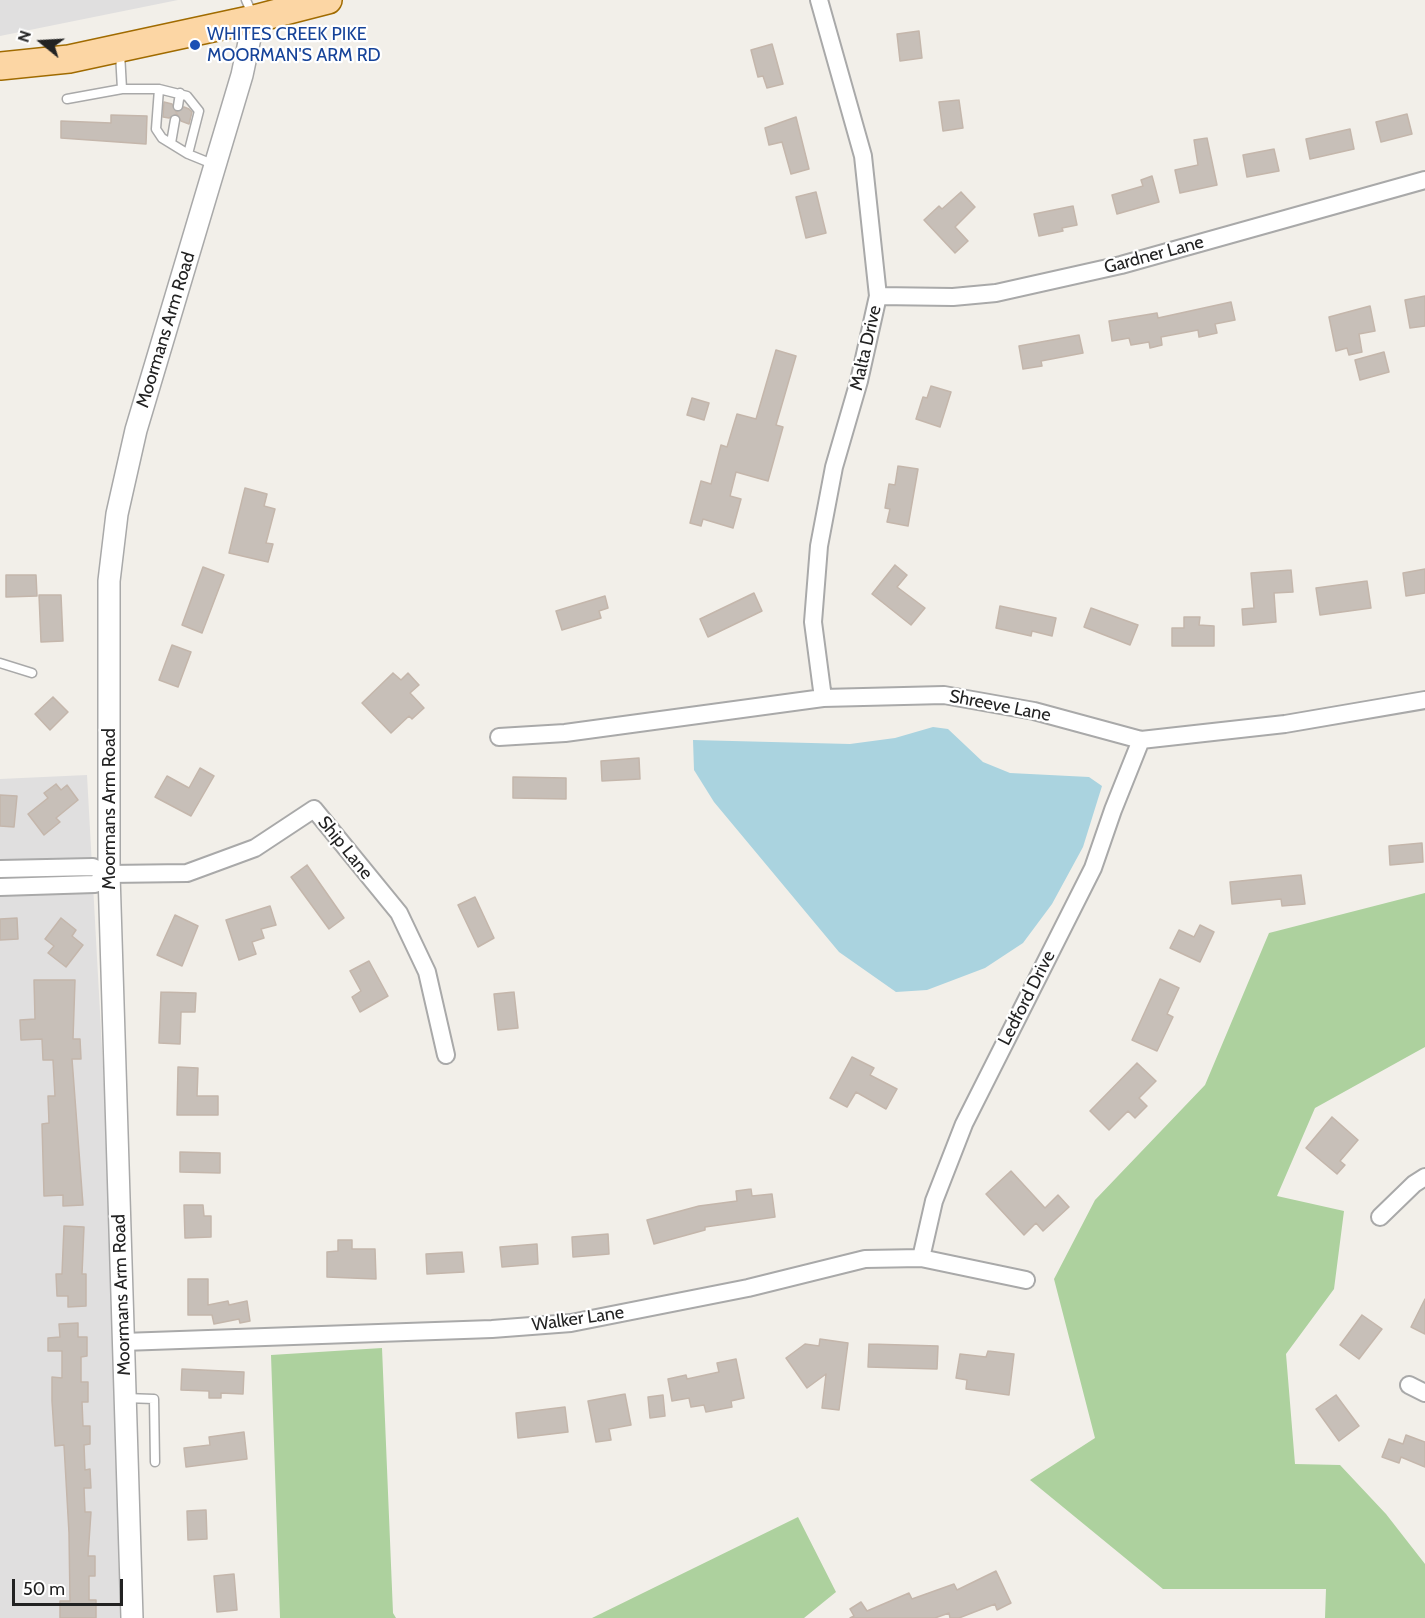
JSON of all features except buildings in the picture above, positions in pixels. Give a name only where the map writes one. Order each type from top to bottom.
[{"type":"main road","points":[[0,66],[69,59],[120,48],[250,10],[328,0]]},
{"type":"street","name":"Malta Drive","points":[[819,0],[863,156],[878,296],[859,381],[834,467],[819,546],[813,621],[823,698]]},
{"type":"street","name":"Moormans Arm Road","points":[[132,1618],[109,874],[109,581],[117,514],[136,430],[242,75],[250,10]]},
{"type":"street","name":"Gardner Lane","points":[[878,296],[953,297],[996,293],[1121,265],[1425,180]]},
{"type":"street","name":"Shreeve Lane","points":[[499,737],[565,732],[823,698],[944,695],[1034,711],[1142,740],[1285,724],[1425,700]]},
{"type":"street","name":"Ledford Drive","points":[[921,1258],[934,1201],[964,1124],[1093,868],[1113,810],[1142,740]]},
{"type":"street","name":"Ship Lane","points":[[109,874],[187,873],[255,848],[314,809],[399,913],[427,972],[446,1055]]},
{"type":"street","points":[[0,869],[93,867],[109,874]]},
{"type":"street","points":[[0,887],[95,884],[109,874]]},
{"type":"street","points":[[1380,1217],[1414,1184],[1425,1177]]},
{"type":"street","name":"Walker Lane","points":[[123,1342],[492,1329],[570,1323],[748,1288],[865,1259],[921,1258],[1026,1280]]},
{"type":"street","points":[[1409,1385],[1425,1393]]},
{"type":"lane","points":[[120,48],[122,88]]},
{"type":"lane","points":[[66,99],[122,88],[159,89],[187,96],[199,111],[188,154]]},
{"type":"lane","points":[[159,89],[156,129],[162,138],[188,154],[215,165]]},
{"type":"lane","points":[[178,106],[180,93]]},
{"type":"lane","points":[[171,143],[175,120]]},
{"type":"lane","points":[[0,663],[32,673]]},
{"type":"lane","points":[[125,1398],[154,1399],[155,1462]]},
{"type":"shaded area","points":[[0,0],[178,0],[0,36]]},
{"type":"shaded area","points":[[87,775],[109,1176],[120,1618],[0,1618],[0,779]]},
{"type":"green space","points":[[1425,893],[1425,1047],[1315,1108],[1277,1196],[1344,1211],[1334,1289],[1286,1354],[1295,1464],[1340,1465],[1386,1514],[1425,1564],[1425,1618],[1325,1618],[1326,1589],[1163,1589],[1030,1480],[1095,1438],[1054,1279],[1095,1200],[1205,1085],[1269,933]]},
{"type":"green space","points":[[382,1348],[393,1613],[396,1618],[280,1618],[271,1355]]},
{"type":"green space","points":[[798,1517],[836,1592],[804,1618],[592,1618]]},
{"type":"water","points":[[933,727],[948,729],[983,762],[1010,773],[1089,777],[1102,786],[1083,847],[1052,904],[1023,943],[985,968],[927,990],[896,992],[839,952],[714,802],[694,770],[693,740],[850,744],[895,738]]},
{"type":"place","name":"WHITES CREEK PIKE MOORMAN'S ARM RD","points":[[195,45]]}]
